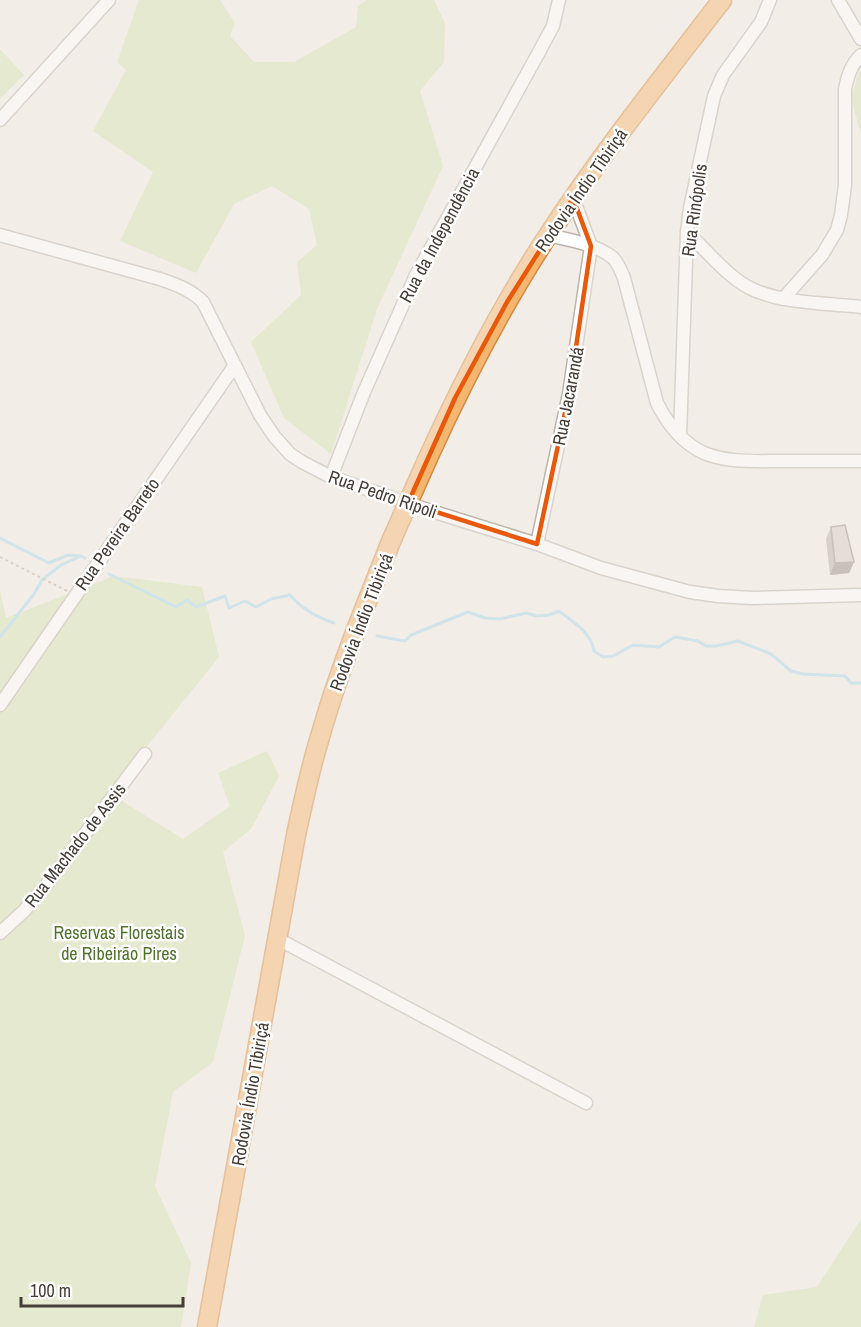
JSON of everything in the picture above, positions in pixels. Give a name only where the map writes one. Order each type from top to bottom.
[{"type":"highway","name":"Rodovia Índio Tibiriçá","points":[[207,1327],[296,835],[319,738],[357,625],[428,458],[480,351],[507,302],[573,198],[722,0]]},
{"type":"street","points":[[0,120],[109,0]]},
{"type":"street","name":"Rua da Independência","points":[[331,477],[364,392],[416,275],[553,26],[559,0]]},
{"type":"street","name":"Rua Rinópolis","points":[[680,436],[687,232],[690,208],[714,96],[723,75],[761,22],[770,0]]},
{"type":"street","points":[[838,0],[861,39]]},
{"type":"street","points":[[783,299],[822,255],[837,230],[845,185],[845,89],[854,62],[861,55]]},
{"type":"street","points":[[573,198],[591,246]]},
{"type":"street","points":[[687,232],[744,285],[754,290],[783,299],[861,307]]},
{"type":"street","name":"Rua Pedro Ripoli","points":[[0,235],[185,288],[203,302],[260,415],[274,436],[290,454],[331,477],[537,544],[601,568],[690,592],[752,598],[858,592]]},
{"type":"street","points":[[548,235],[591,246],[612,257],[621,271],[657,403],[666,420],[680,436],[702,452],[741,461],[861,462]]},
{"type":"street","name":"Rua Jacarandá","points":[[537,544],[577,354],[591,246]]},
{"type":"street","name":"Rua Pereira Barreto","points":[[0,705],[235,365]]},
{"type":"street","name":"Rua Machado de Assis","points":[[0,933],[48,884],[146,754]]},
{"type":"street","points":[[278,939],[586,1103]]},
{"type":"path","points":[[0,557],[75,595]]},
{"type":"highlighted area","points":[[573,198],[591,246],[569,394],[537,544],[408,503],[455,398],[507,302]]},
{"type":"green space","points":[[139,0],[220,0],[235,23],[230,36],[254,62],[294,62],[356,27],[358,6],[367,0],[434,0],[445,23],[444,62],[420,91],[443,166],[377,309],[331,454],[284,418],[251,342],[301,295],[297,262],[317,245],[309,209],[272,186],[234,204],[196,273],[120,241],[153,172],[93,131],[126,70],[117,62]]},
{"type":"green space","points":[[0,49],[24,75],[0,99]]},
{"type":"green space","points":[[861,70],[861,134],[851,99]]},
{"type":"green space","name":"Reservas Florestais de Ribeirão Pires","points":[[114,576],[202,587],[219,657],[109,793],[183,839],[230,806],[218,773],[267,751],[279,776],[251,829],[223,852],[245,936],[213,1062],[173,1092],[155,1186],[191,1263],[181,1327],[0,1327],[0,590],[6,618]]},
{"type":"green space","points":[[861,1219],[861,1327],[754,1327],[763,1295],[817,1287]]},
{"type":"building","points":[[845,525],[854,562],[835,563],[831,527]]},
{"type":"waterway","points":[[0,538],[49,563],[68,555],[80,556]]},
{"type":"waterway","points":[[0,637],[34,594],[42,580],[61,565],[81,556],[85,558]]},
{"type":"waterway","points":[[109,574],[176,607],[187,600],[196,607],[225,596],[229,608],[245,601],[256,607],[271,599],[290,595],[310,612],[334,623]]},
{"type":"waterway","points":[[377,636],[405,641],[411,635],[468,612],[485,618],[500,619],[526,613],[537,616],[549,615],[559,611],[581,628],[589,638],[594,651],[603,657],[613,656],[633,645],[659,647],[675,637],[698,641],[706,646],[738,641],[771,654],[791,671],[803,674],[845,676],[851,683],[861,683]]}]
